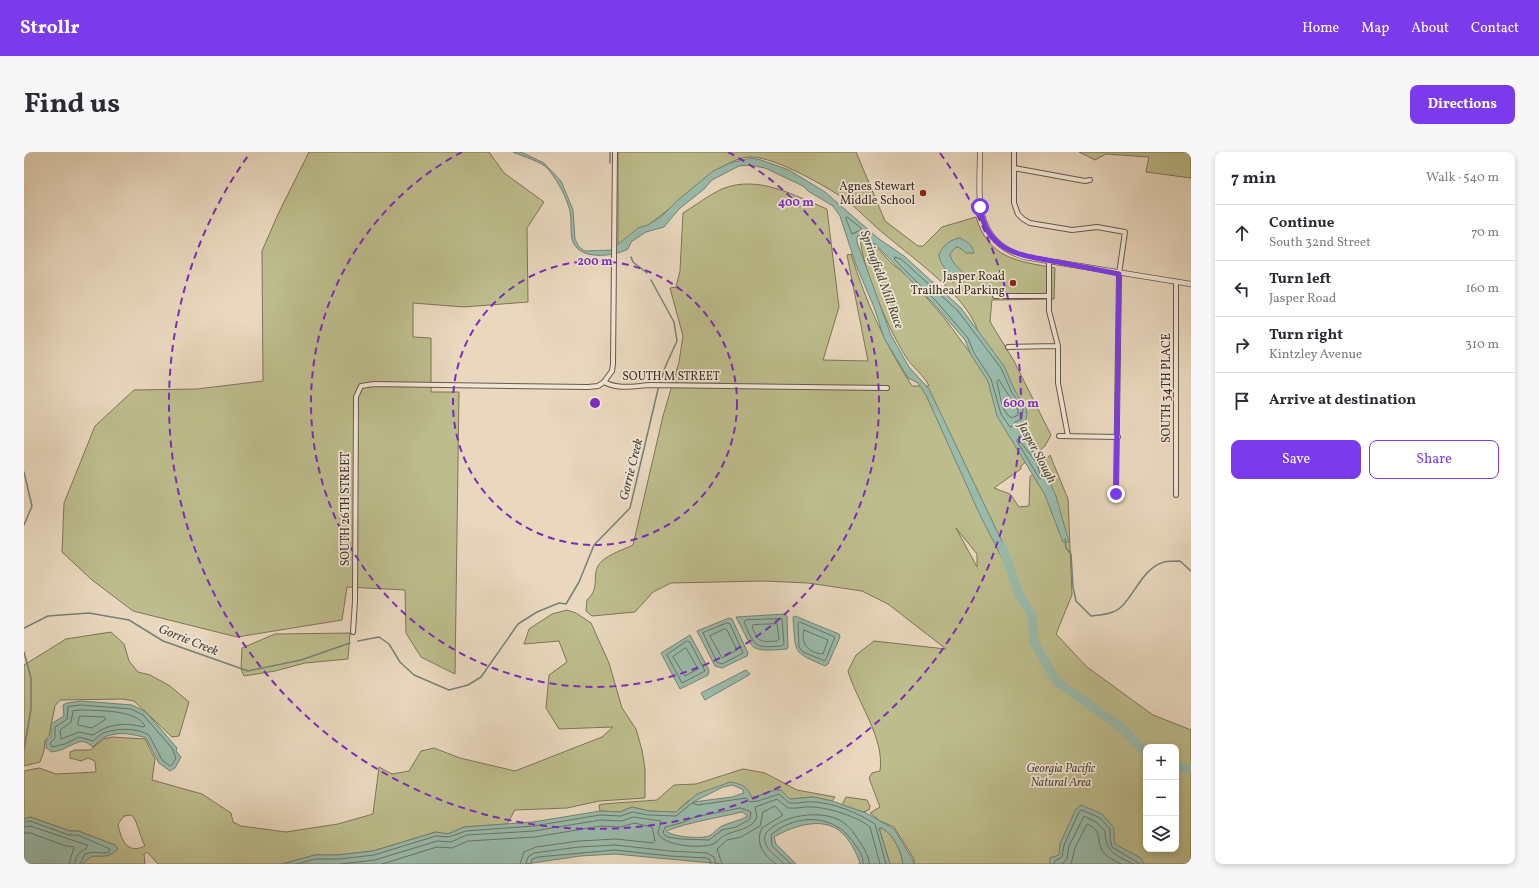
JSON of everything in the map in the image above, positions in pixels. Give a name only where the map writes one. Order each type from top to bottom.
[{"type":"street","points":[[604,382],[612,371],[613,364],[615,152]]},
{"type":"street","points":[[980,152],[981,216],[992,238],[1000,245],[1013,253],[1049,261],[1119,274],[1191,284]]},
{"type":"street","points":[[1014,152],[1014,203],[1018,214],[1030,223],[1072,230],[1096,227],[1125,232],[1119,274],[1118,436],[1116,494]]},
{"type":"street","points":[[1014,168],[1090,180]]},
{"type":"street","points":[[1049,261],[1049,311],[1058,346],[1058,383],[1068,436]]},
{"type":"street","name":"SOUTH 34TH PLACE","points":[[1176,282],[1176,495]]},
{"type":"street","points":[[995,296],[1049,296]]},
{"type":"street","points":[[1008,347],[1058,346]]},
{"type":"street","name":"SOUTH M STREET","points":[[361,386],[374,384],[588,387],[598,386],[604,382],[611,386],[621,387],[650,385],[887,388]]},
{"type":"street","name":"SOUTH 26TH STREET","points":[[354,632],[356,398],[361,386]]},
{"type":"street","points":[[1059,436],[1118,436]]},
{"type":"green space","points":[[309,152],[489,152],[504,173],[544,202],[527,228],[528,302],[464,307],[413,303],[413,337],[431,338],[431,392],[459,392],[455,674],[421,657],[406,633],[405,590],[347,587],[342,620],[237,637],[133,611],[92,580],[62,552],[64,503],[95,426],[134,390],[197,389],[263,381],[262,251],[279,212]]},
{"type":"green space","name":"Georgia Pacific Natural Area","points":[[618,152],[856,152],[885,221],[918,246],[923,246],[942,227],[976,217],[988,242],[1006,256],[1028,263],[1055,268],[1054,299],[992,300],[990,321],[1014,361],[1051,435],[1045,446],[1021,466],[1021,469],[994,488],[1010,494],[1019,507],[1029,506],[1030,477],[1050,455],[1068,499],[1072,595],[1056,634],[1087,667],[1153,715],[1191,730],[1191,864],[914,864],[914,859],[894,827],[880,821],[870,813],[880,807],[869,778],[872,773],[880,771],[880,758],[874,733],[848,671],[856,655],[874,641],[946,649],[888,604],[862,591],[808,583],[763,581],[671,583],[653,592],[635,612],[592,616],[586,611],[587,600],[591,596],[595,587],[596,571],[598,566],[609,556],[633,545],[663,416],[679,362],[683,336],[670,288],[676,287],[680,271],[683,213],[707,197],[722,189],[736,185],[763,185],[776,188],[827,209],[839,307],[823,360],[868,361],[847,255],[851,254],[877,322],[902,371],[912,386],[929,386],[906,357],[884,315],[871,282],[862,250],[860,236],[875,245],[891,263],[909,277],[945,319],[980,366],[980,343],[977,327],[958,298],[935,276],[846,200],[808,177],[782,165],[769,160],[748,157],[729,163],[718,169],[698,184],[673,206],[618,249]],"holes":[[[956,528],[977,554],[977,567]]]},
{"type":"green space","points":[[1079,152],[1191,152],[1191,178],[1146,172],[1149,157],[1106,154],[1095,160]]},
{"type":"green space","points":[[567,610],[576,613],[591,623],[609,663],[622,708],[636,729],[642,750],[645,769],[645,798],[599,801],[567,808],[515,810],[507,824],[464,827],[448,834],[436,832],[373,851],[338,855],[315,855],[282,864],[158,864],[147,852],[144,854],[145,864],[83,864],[91,857],[107,855],[118,849],[115,845],[78,831],[70,831],[30,817],[24,819],[24,771],[39,768],[56,774],[96,772],[95,761],[88,758],[81,761],[70,758],[70,752],[75,750],[90,750],[104,739],[112,737],[145,739],[155,759],[152,780],[202,794],[231,813],[233,822],[241,826],[286,832],[338,824],[373,814],[379,767],[392,774],[409,771],[421,751],[434,748],[460,758],[515,771],[602,737],[613,727],[559,729],[546,708],[549,675],[567,662],[559,641],[524,644],[529,629],[552,614]],"holes":[[[131,815],[145,846],[139,848],[129,847],[126,844],[123,840],[118,824],[124,816]]]},
{"type":"green space","points":[[111,632],[124,644],[129,661],[138,672],[150,675],[170,686],[189,702],[179,736],[172,737],[134,701],[123,699],[60,700],[55,706],[49,736],[45,741],[44,751],[40,762],[24,766],[24,665],[66,639]]},
{"type":"green space","points":[[350,633],[348,659],[305,663],[275,671],[244,676],[241,669],[242,648],[275,634]]},
{"type":"green space","points":[[743,769],[765,773],[797,790],[835,797],[832,801],[813,797],[790,799],[781,790],[775,790],[751,798],[749,792],[730,782],[688,801],[676,812],[649,811],[632,807],[620,812],[600,811],[599,805],[657,800],[674,785],[696,784]]},
{"type":"green space","points":[[846,797],[867,800],[870,806],[869,810],[863,812],[842,805]]},
{"type":"green space","points":[[879,828],[888,832],[896,842],[903,864],[890,864]]},
{"type":"water","points":[[513,152],[521,152],[544,163],[561,181],[573,210],[575,239],[579,247],[585,251],[611,250],[638,228],[648,225],[662,216],[678,200],[713,171],[730,163],[750,158],[761,160],[789,170],[825,192],[879,239],[904,256],[961,308],[1004,366],[1015,391],[1026,408],[1027,415],[1025,423],[1017,426],[1034,453],[1041,461],[1056,496],[1069,542],[1063,542],[1045,495],[997,416],[988,381],[971,355],[965,340],[933,303],[875,244],[859,235],[857,237],[857,242],[891,335],[909,367],[929,389],[1009,556],[1003,560],[980,515],[926,395],[918,383],[908,378],[884,338],[874,307],[856,265],[840,216],[833,206],[808,191],[803,186],[765,168],[749,165],[739,166],[712,180],[704,189],[679,209],[664,227],[646,232],[631,242],[628,249],[614,254],[588,254],[575,246],[572,239],[571,214],[556,179],[546,167]]},
{"type":"water","points":[[960,238],[971,246],[974,253],[966,253],[960,248],[956,247],[950,254],[954,263],[966,277],[962,284],[944,268],[939,255],[947,244]]},
{"type":"water","points":[[785,614],[787,616],[788,647],[787,649],[774,650],[758,649],[754,647],[746,637],[736,617]]},
{"type":"water","points":[[795,616],[839,634],[840,637],[828,664],[825,666],[806,657],[797,650],[795,645],[793,617]]},
{"type":"water","points":[[729,618],[732,619],[748,653],[747,656],[722,668],[715,666],[697,631]]},
{"type":"water","points":[[690,635],[709,670],[708,675],[680,689],[661,653]]},
{"type":"water","points":[[746,670],[750,674],[749,675],[705,700],[701,693]]},
{"type":"water","points":[[81,701],[132,705],[146,712],[177,748],[176,751],[181,757],[175,768],[170,771],[159,763],[146,738],[131,734],[110,735],[102,739],[93,747],[86,742],[80,742],[62,750],[52,752],[46,748],[46,741],[51,737],[51,724],[64,716],[63,705]]},
{"type":"water","points":[[730,782],[744,786],[752,798],[775,790],[781,790],[790,799],[813,797],[832,801],[866,813],[894,829],[914,862],[913,864],[903,864],[899,849],[893,839],[886,831],[879,828],[890,864],[859,864],[860,862],[850,843],[838,830],[830,826],[811,824],[791,829],[774,837],[776,844],[796,864],[723,864],[615,854],[580,856],[526,864],[282,864],[315,855],[338,855],[373,851],[436,832],[448,834],[464,827],[533,822],[600,811],[620,812],[632,807],[649,811],[676,812],[697,794]],"holes":[[[732,785],[742,789],[744,793],[732,797],[693,802],[723,787]],[[742,812],[748,816],[722,826],[709,836],[687,837],[674,835],[666,831]]]},
{"type":"water","points":[[1081,805],[1102,814],[1114,828],[1115,844],[1141,858],[1144,864],[1050,864],[1050,858],[1059,855],[1060,844],[1076,809]]},
{"type":"water","points":[[30,817],[70,831],[78,831],[115,845],[118,849],[107,855],[91,857],[83,864],[24,864],[24,819]]},
{"type":"waterway","points":[[610,152],[610,163]]},
{"type":"waterway","points":[[631,257],[633,262],[647,273]]},
{"type":"waterway","points":[[953,282],[956,279]]},
{"type":"waterway","name":"Gorrie Creek","points":[[358,641],[379,637],[389,644],[400,662],[414,675],[449,690],[468,685],[481,677],[518,624],[537,612],[559,603],[566,604],[579,582],[594,545],[630,508],[659,385],[677,341],[674,322],[651,280]]},
{"type":"waterway","points":[[944,293],[947,290]]},
{"type":"waterway","points":[[24,472],[32,506],[24,525]]},
{"type":"waterway","name":"Jasper Slough","points":[[1065,539],[1066,548],[1071,554],[1073,587],[1076,601],[1091,616],[1107,614],[1121,607],[1145,575],[1157,565],[1164,562],[1180,561],[1191,571]]},
{"type":"waterway","name":"Springfield Mill Race","points":[[1002,546],[1019,594],[1032,615],[1034,642],[1056,681],[1122,728],[1143,750]]},
{"type":"waterway","name":"Gorrie Creek","points":[[24,628],[48,616],[89,613],[129,620],[163,641],[248,671],[301,660],[350,643]]},
{"type":"waterway","points":[[24,652],[31,678],[31,709],[24,750]]},
{"type":"waterway","name":"Springfield Mill Race","points":[[1179,766],[1185,769],[1191,768]]},
{"type":"place","name":"Agnes Stewart Middle School","points":[[923,193]]},
{"type":"place","name":"Jasper Road Trailhead Parking","points":[[1013,283]]},
{"type":"route","points":[[980,207],[981,216],[992,238],[1006,250],[1024,257],[1119,274],[1118,436],[1116,494]]}]
